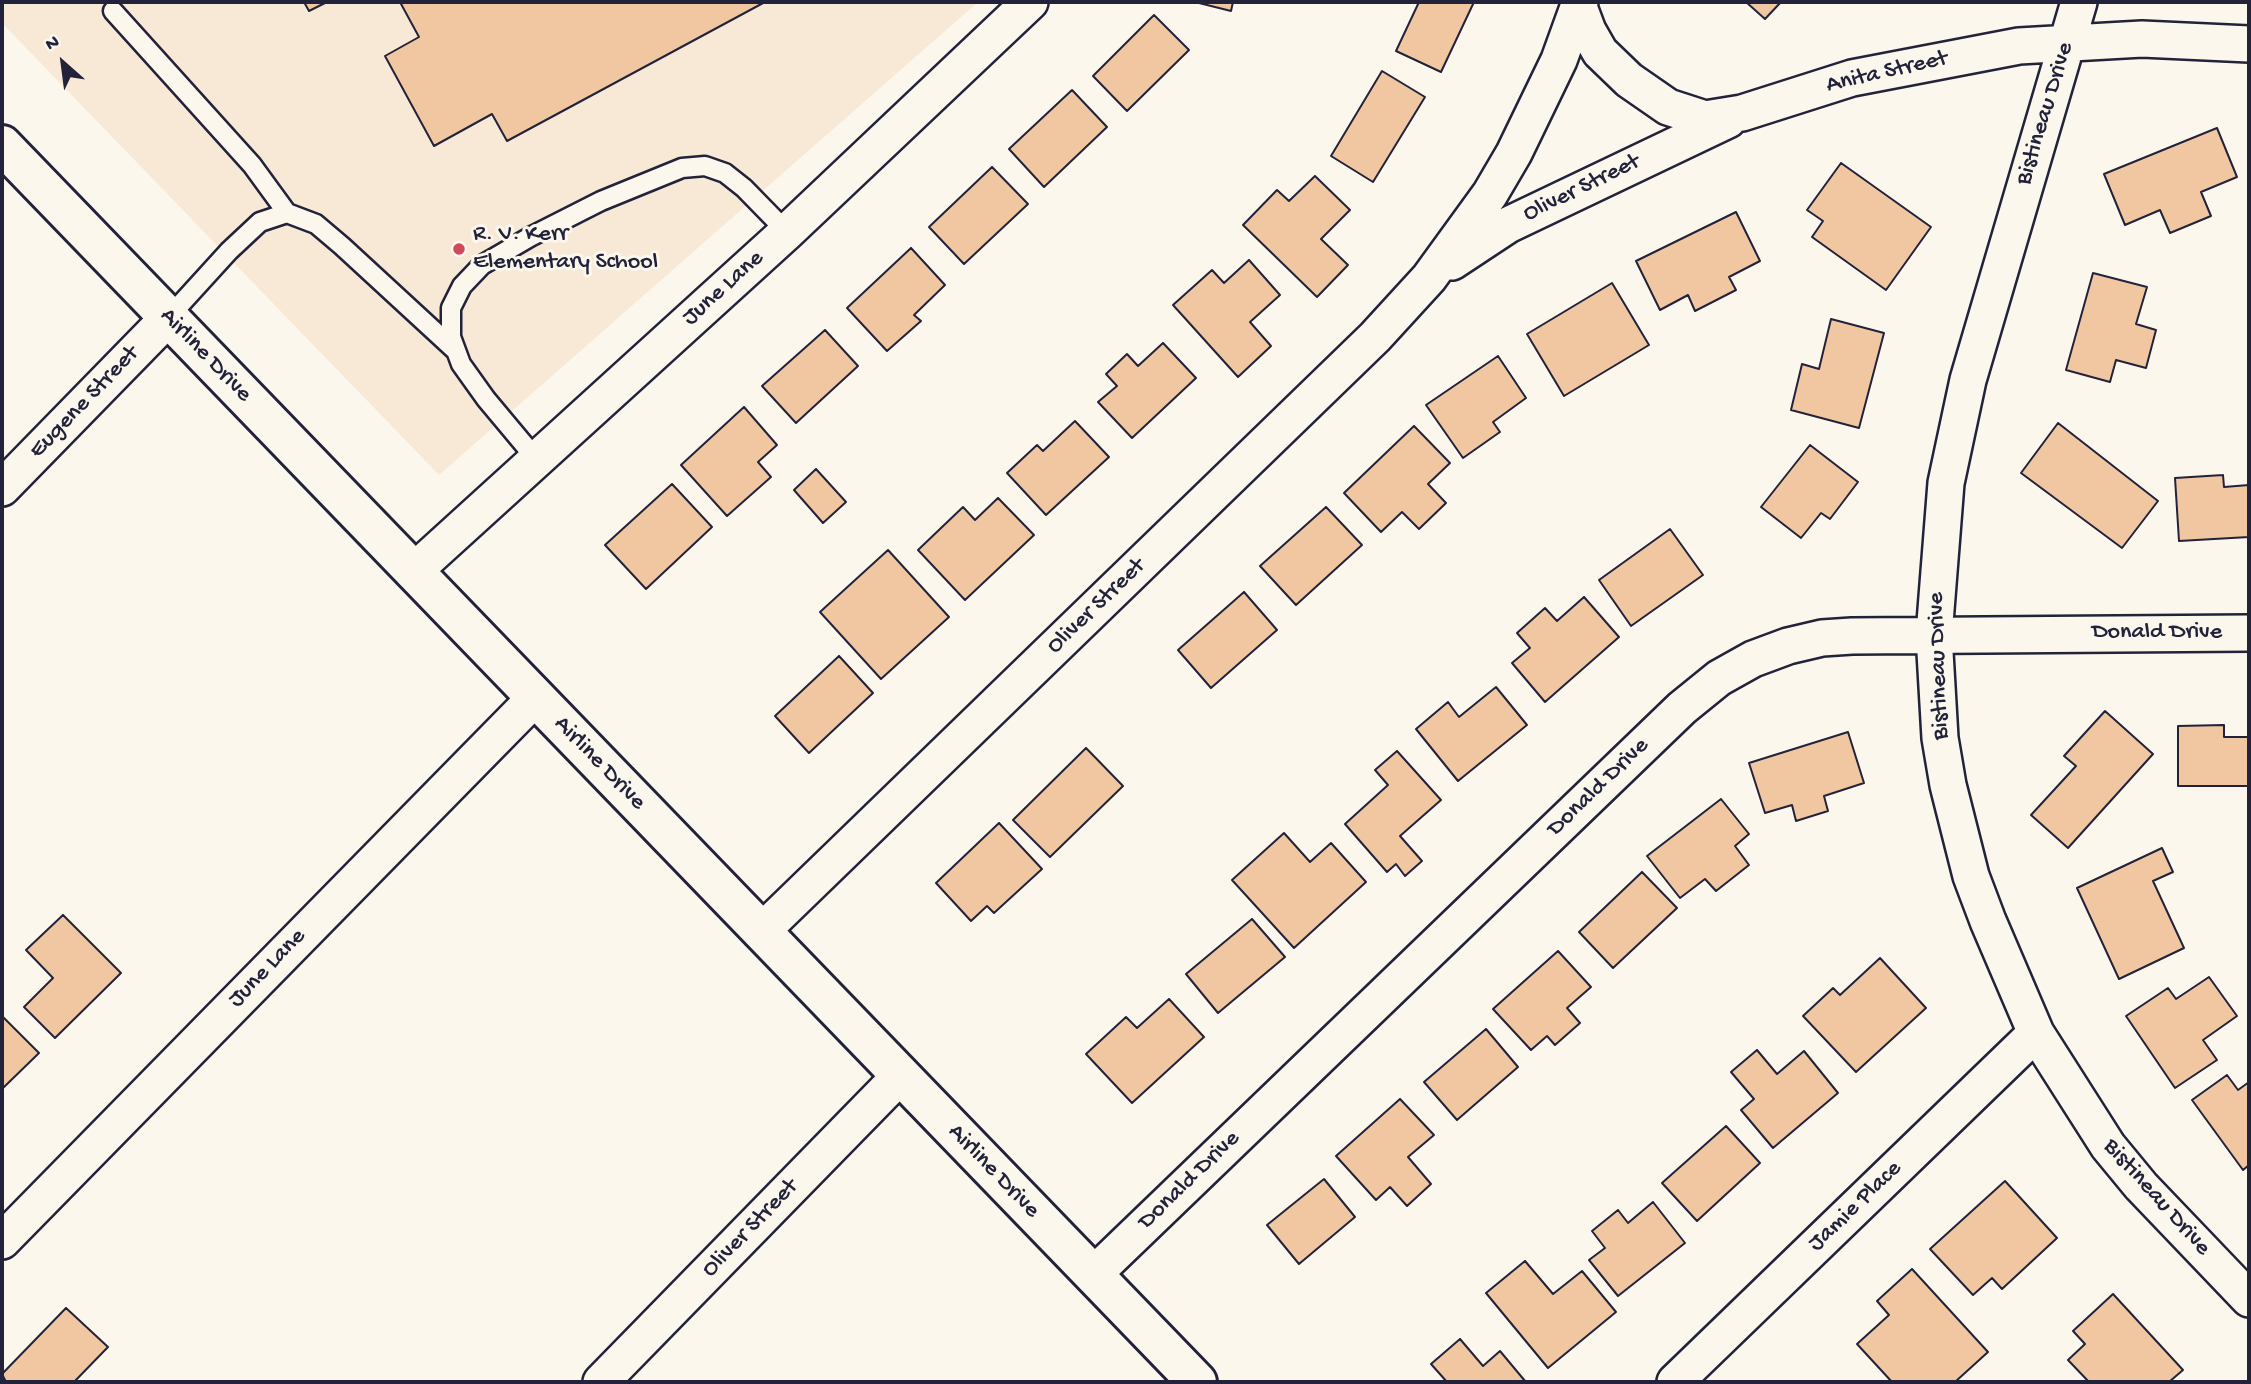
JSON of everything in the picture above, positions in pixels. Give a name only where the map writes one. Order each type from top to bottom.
[{"type":"main road","name":"Airline Drive","points":[[2,145],[1197,1382]]},
{"type":"street","name":"June Lane","points":[[414,572],[787,232],[1030,2]]},
{"type":"street","name":"Bistineau Drive","points":[[2080,2],[1957,425],[1946,483],[1934,635],[1940,738],[1971,876],[2036,1033],[2108,1146],[2141,1186],[2249,1299]]},
{"type":"street","name":"Anita Street","points":[[1579,4],[1588,32],[1600,52],[1646,93],[1668,107],[1705,119],[1742,113],[1852,78],[2019,46],[2068,41],[2142,39],[2249,44]]},
{"type":"street","name":"Oliver Street","points":[[761,932],[1375,337],[1429,278],[1490,194],[1514,153],[1559,60],[1579,4]]},
{"type":"street","name":"Oliver Street","points":[[1429,278],[1508,225],[1742,113]]},
{"type":"street","name":"Eugene Street","points":[[2,488],[168,318]]},
{"type":"street","name":"Donald Drive","points":[[1093,1275],[1682,708],[1719,678],[1753,659],[1788,646],[1822,638],[2249,633]]},
{"type":"street","name":"June Lane","points":[[2,1241],[535,698]]},
{"type":"street","name":"Jamie Place","points":[[1675,1382],[2036,1033]]},
{"type":"street","name":"Oliver Street","points":[[601,1382],[900,1076]]},
{"type":"lane","points":[[113,10],[252,165],[287,213],[316,224],[457,352]]},
{"type":"lane","points":[[537,460],[486,399],[461,364],[451,337],[451,309],[461,286],[482,265],[601,201],[682,168],[705,166],[725,173],[744,188],[787,232]]},
{"type":"lane","points":[[168,318],[229,251],[260,222],[287,213]]},
{"type":"shaded area","name":"R. V. Kerr Elementary School","points":[[3,2],[978,2],[439,475],[2,23]]},
{"type":"building","points":[[304,2],[327,2],[309,11]]},
{"type":"building","points":[[400,2],[765,2],[507,141],[492,114],[434,146],[385,56],[419,37]]},
{"type":"building","points":[[1195,2],[1233,2],[1231,11]]},
{"type":"building","points":[[1419,2],[1474,2],[1441,72],[1396,51]]},
{"type":"building","points":[[1746,2],[1781,2],[1765,19]]},
{"type":"building","points":[[1154,15],[1189,50],[1127,111],[1093,76]]},
{"type":"building","points":[[1382,71],[1425,97],[1373,182],[1331,156]]},
{"type":"building","points":[[1072,90],[1107,127],[1044,187],[1009,149]]},
{"type":"building","points":[[2217,128],[2237,177],[2201,192],[2211,216],[2170,233],[2160,210],[2125,225],[2104,174]]},
{"type":"building","points":[[1841,163],[1931,227],[1886,290],[1812,237],[1823,221],[1807,210]]},
{"type":"building","points":[[992,167],[1028,204],[964,264],[929,227]]},
{"type":"building","points":[[1315,176],[1350,210],[1321,239],[1348,265],[1317,297],[1243,225],[1277,190],[1289,201]]},
{"type":"building","points":[[1736,212],[1760,261],[1729,277],[1736,290],[1695,311],[1688,295],[1660,310],[1636,261]]},
{"type":"building","points":[[911,248],[945,285],[914,315],[921,321],[887,351],[847,308]]},
{"type":"building","points":[[1249,260],[1280,295],[1250,322],[1271,346],[1238,377],[1173,305],[1212,270],[1224,283]]},
{"type":"building","points":[[2093,273],[2147,287],[2136,324],[2156,330],[2146,368],[2116,360],[2110,382],[2066,370]]},
{"type":"building","points":[[1612,283],[1649,345],[1564,396],[1527,334]]},
{"type":"building","points":[[1831,319],[1884,333],[1859,428],[1791,410],[1802,364],[1819,369]]},
{"type":"building","points":[[825,330],[858,366],[796,423],[762,386]]},
{"type":"building","points":[[1163,343],[1196,378],[1132,438],[1098,402],[1117,386],[1106,374],[1127,354],[1138,366]]},
{"type":"building","points":[[1498,356],[1526,398],[1493,422],[1500,432],[1463,458],[1426,405]]},
{"type":"building","points":[[744,407],[777,445],[758,462],[771,477],[727,516],[681,465]]},
{"type":"building","points":[[1075,421],[1109,457],[1046,515],[1007,473],[1037,445],[1043,451]]},
{"type":"building","points":[[2058,423],[2158,501],[2122,548],[2021,473]]},
{"type":"building","points":[[1414,426],[1450,463],[1428,484],[1446,503],[1419,529],[1402,512],[1381,532],[1344,493]]},
{"type":"building","points":[[1810,445],[1858,482],[1830,519],[1821,513],[1801,538],[1761,507]]},
{"type":"building","points":[[816,469],[846,502],[823,523],[794,490]]},
{"type":"building","points":[[2223,475],[2224,487],[2249,485],[2249,537],[2179,541],[2175,478]]},
{"type":"building","points":[[672,484],[712,527],[646,589],[605,545]]},
{"type":"building","points":[[998,498],[1034,535],[965,600],[918,550],[963,507],[975,520]]},
{"type":"building","points":[[1326,507],[1362,545],[1296,605],[1260,566]]},
{"type":"building","points":[[1670,529],[1703,575],[1631,626],[1599,580]]},
{"type":"building","points":[[888,550],[949,617],[881,679],[820,612]]},
{"type":"building","points":[[1244,592],[1277,630],[1211,688],[1178,650]]},
{"type":"building","points":[[1584,597],[1619,637],[1545,702],[1512,663],[1530,648],[1517,633],[1545,608],[1557,621]]},
{"type":"building","points":[[839,656],[873,693],[809,753],[775,716]]},
{"type":"building","points":[[1496,687],[1527,725],[1458,781],[1416,729],[1448,702],[1459,717]]},
{"type":"building","points":[[2105,711],[2153,754],[2068,848],[2031,815],[2076,766],[2064,756]]},
{"type":"building","points":[[2224,725],[2224,737],[2249,737],[2249,786],[2178,786],[2178,726]]},
{"type":"building","points":[[1848,732],[1864,783],[1824,796],[1828,811],[1796,821],[1792,805],[1765,813],[1749,763]]},
{"type":"building","points":[[1086,748],[1123,786],[1050,857],[1013,820]]},
{"type":"building","points":[[1397,751],[1441,800],[1400,836],[1422,861],[1405,876],[1396,864],[1387,872],[1345,824],[1388,785],[1375,770]]},
{"type":"building","points":[[1721,799],[1749,834],[1735,846],[1749,865],[1716,891],[1705,879],[1680,898],[1647,856]]},
{"type":"building","points":[[999,823],[1042,869],[994,913],[987,906],[971,921],[936,883]]},
{"type":"building","points":[[1284,833],[1310,862],[1331,843],[1366,882],[1294,948],[1232,880]]},
{"type":"building","points":[[2162,848],[2173,872],[2153,881],[2184,948],[2119,979],[2077,888]]},
{"type":"building","points":[[1642,872],[1677,908],[1613,968],[1579,932]]},
{"type":"building","points":[[63,915],[121,973],[55,1038],[24,1007],[53,978],[26,950]]},
{"type":"building","points":[[1252,919],[1285,957],[1218,1013],[1186,974]]},
{"type":"building","points":[[1558,951],[1591,987],[1567,1008],[1580,1023],[1555,1045],[1547,1036],[1531,1050],[1493,1009]]},
{"type":"building","points":[[1880,958],[1926,1008],[1856,1072],[1803,1016],[1833,988],[1840,995]]},
{"type":"building","points":[[2209,977],[2237,1016],[2203,1040],[2217,1060],[2175,1088],[2126,1016],[2168,988],[2176,999]]},
{"type":"building","points":[[1169,999],[1204,1037],[1132,1103],[1086,1054],[1126,1017],[1137,1028]]},
{"type":"building","points":[[2,1016],[39,1053],[2,1089]]},
{"type":"building","points":[[1486,1029],[1518,1067],[1457,1120],[1424,1082]]},
{"type":"building","points":[[1757,1050],[1777,1074],[1804,1051],[1838,1093],[1773,1148],[1741,1110],[1754,1099],[1731,1072]]},
{"type":"building","points":[[2227,1075],[2238,1090],[2249,1082],[2249,1165],[2243,1170],[2192,1100]]},
{"type":"building","points":[[1400,1099],[1434,1135],[1408,1157],[1431,1184],[1407,1206],[1390,1187],[1376,1200],[1336,1156]]},
{"type":"building","points":[[1726,1126],[1760,1163],[1697,1221],[1662,1183]]},
{"type":"building","points":[[1324,1179],[1355,1217],[1299,1264],[1267,1225]]},
{"type":"building","points":[[2005,1181],[2057,1238],[2002,1289],[1992,1278],[1973,1295],[1930,1249]]},
{"type":"building","points":[[1653,1202],[1685,1243],[1618,1296],[1589,1260],[1605,1248],[1592,1231],[1618,1210],[1628,1223]]},
{"type":"building","points":[[1525,1261],[1553,1294],[1582,1271],[1616,1312],[1548,1368],[1486,1293]]},
{"type":"building","points":[[1912,1269],[1988,1352],[1955,1382],[1892,1382],[1857,1344],[1889,1315],[1877,1301]]},
{"type":"building","points":[[2113,1294],[2183,1370],[2169,1382],[2089,1382],[2068,1360],[2085,1344],[2073,1331]]},
{"type":"building","points":[[66,1308],[108,1347],[74,1382],[6,1382],[2,1374]]},
{"type":"building","points":[[1460,1339],[1483,1366],[1500,1351],[1525,1381],[1447,1382],[1431,1364]]},
{"type":"place","name":"R. V. Kerr Elementary School","points":[[459,249]]}]
